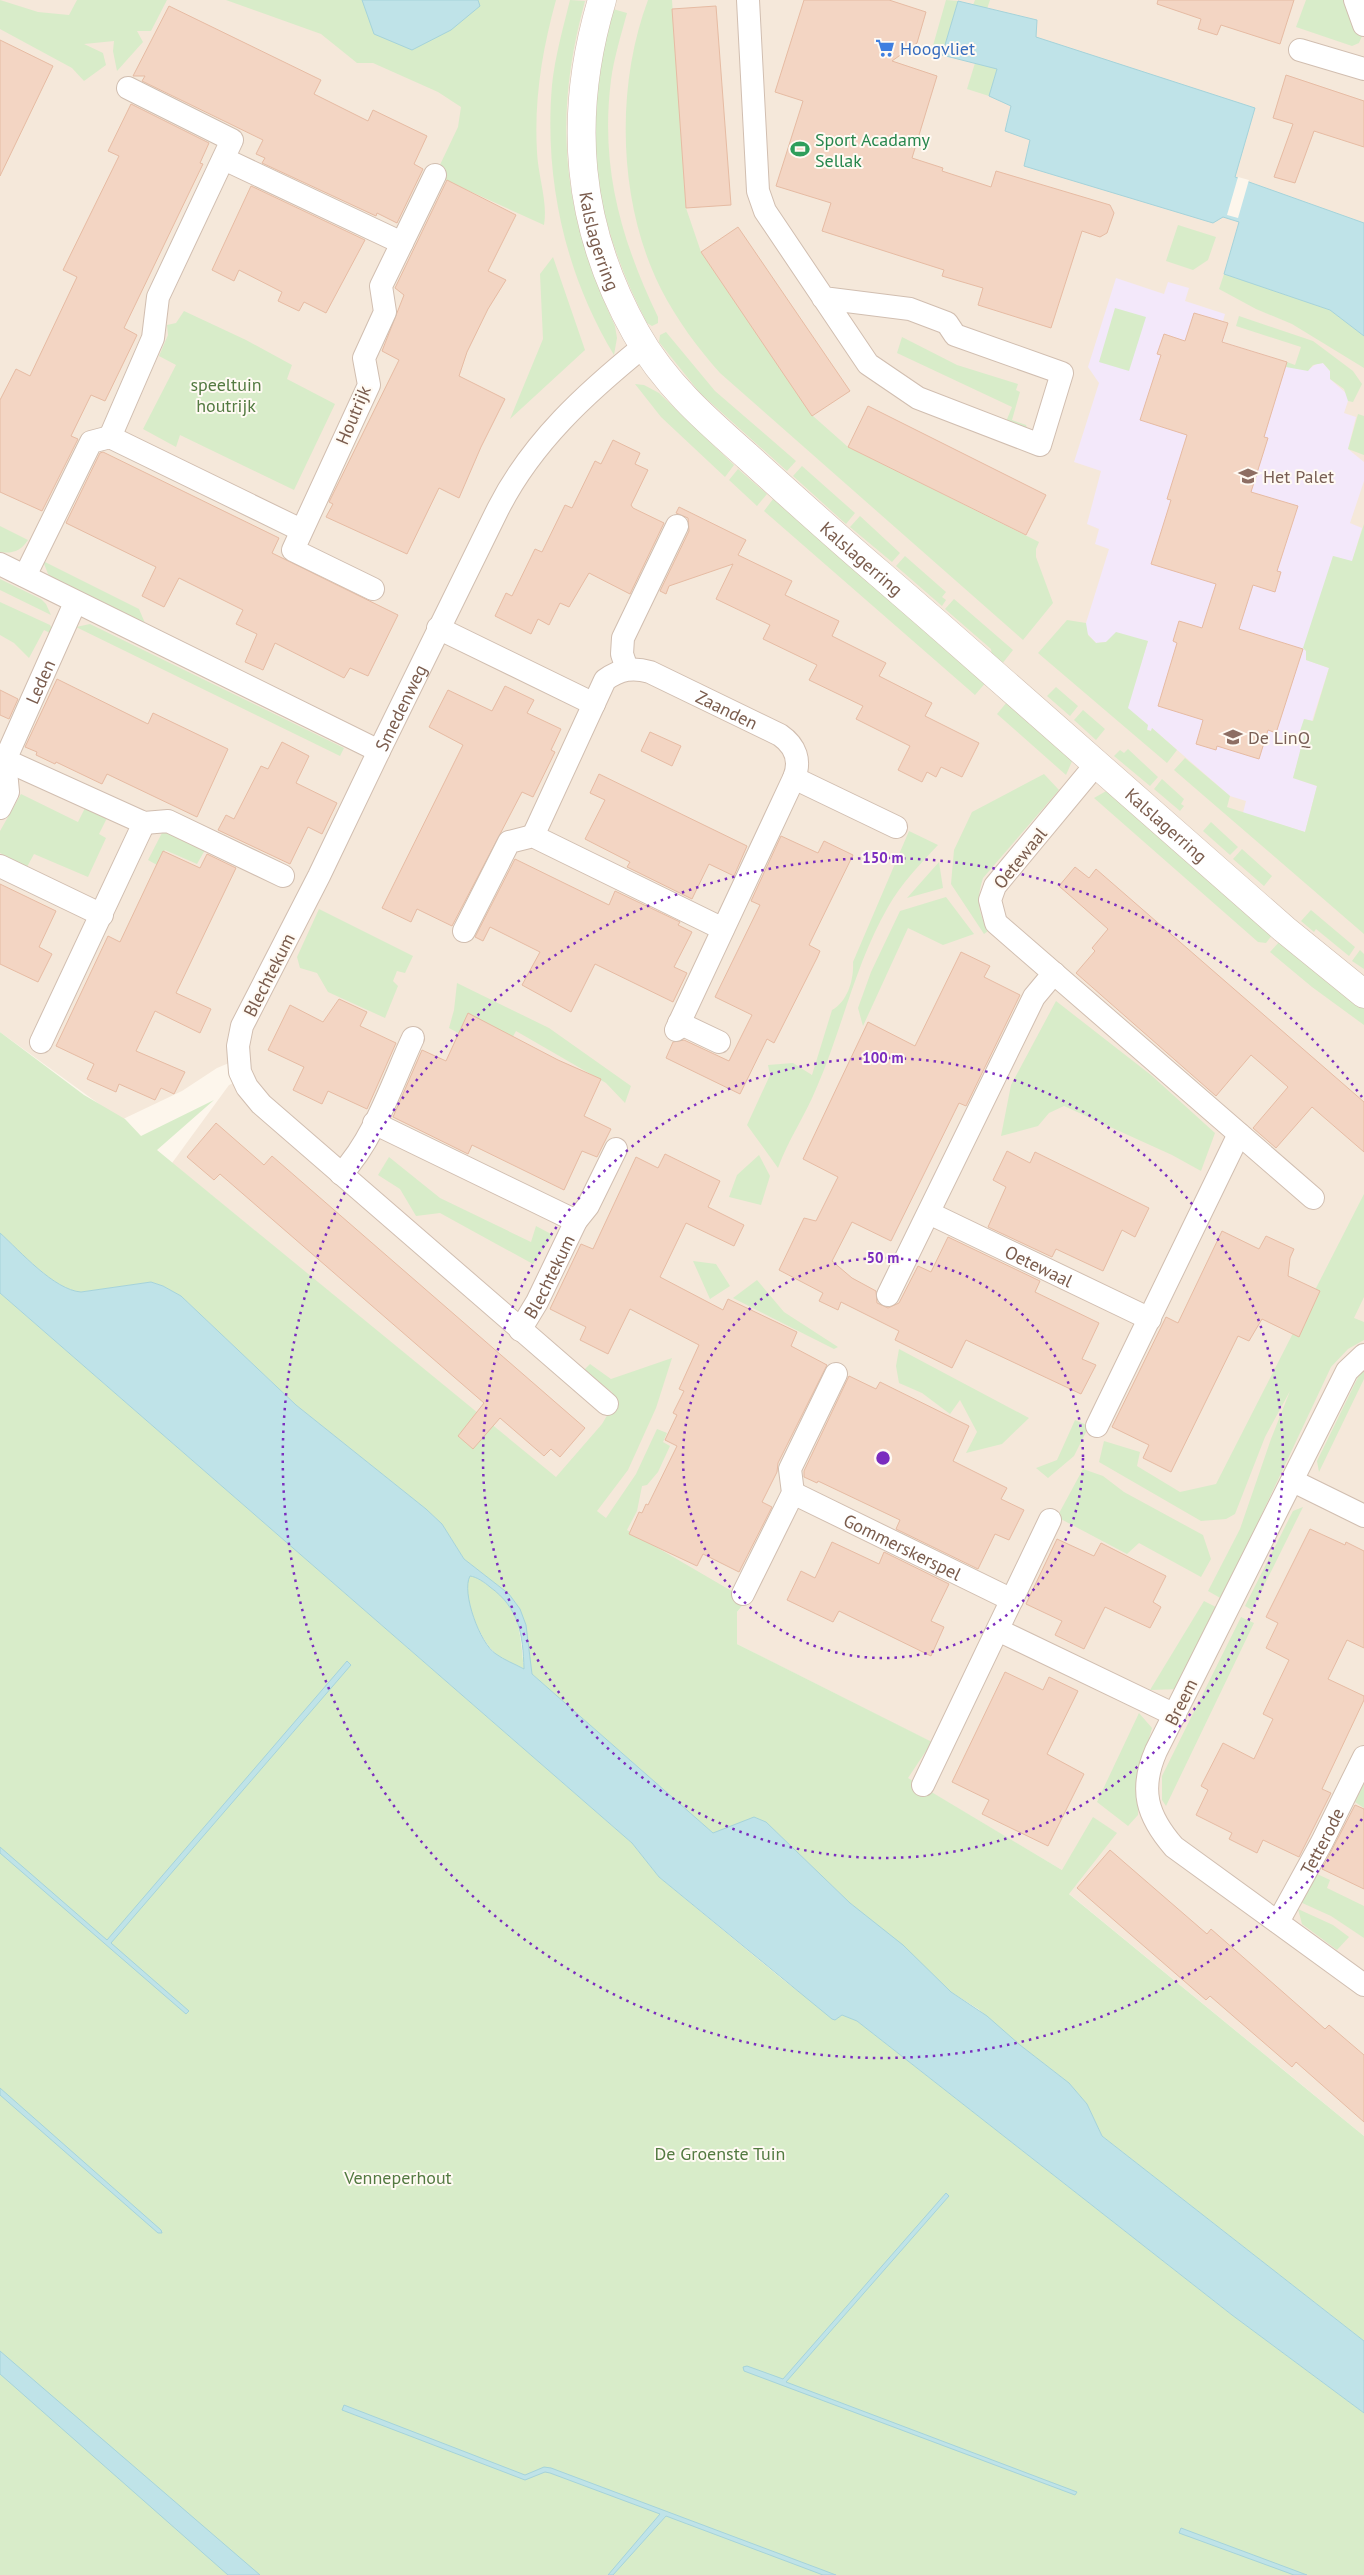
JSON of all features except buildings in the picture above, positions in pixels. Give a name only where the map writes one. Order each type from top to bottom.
[{"type":"street","name":"Kalslagerring","points":[[602,0],[587,58],[583,91],[580,133],[587,208],[601,255],[620,302],[644,346],[674,388],[804,509],[1098,763],[1284,929],[1364,994]]},
{"type":"street","points":[[748,0],[758,191],[765,211],[823,298],[868,364],[918,398],[1040,445],[1062,373],[954,334],[948,322],[910,309],[823,298]]},
{"type":"street","points":[[1355,0],[1364,26]]},
{"type":"street","points":[[1300,50],[1364,69]]},
{"type":"street","points":[[110,437],[153,338],[158,297],[232,140],[128,88]]},
{"type":"street","points":[[224,159],[402,243]]},
{"type":"street","name":"Houtrijk","points":[[373,589],[293,550],[369,385],[364,358],[386,312],[381,286],[435,175]]},
{"type":"street","name":"Smedenweg","points":[[0,564],[75,603],[379,751],[507,491],[539,444],[580,400],[644,346]]},
{"type":"street","points":[[25,576],[91,442],[110,437],[301,530]]},
{"type":"street","points":[[533,836],[605,680],[615,672],[627,669],[622,654],[623,638],[677,526]]},
{"type":"street","name":"Leden","points":[[0,808],[8,792],[5,760],[75,603]]},
{"type":"street","points":[[438,628],[594,704]]},
{"type":"street","name":"Zaanden","points":[[627,669],[650,672],[780,735],[792,746],[796,754],[797,771],[794,778],[678,1026],[719,1042]]},
{"type":"street","name":"Blechtekum","points":[[379,751],[319,876],[245,1019],[238,1046],[238,1063],[242,1078],[254,1096],[341,1174],[607,1404]]},
{"type":"street","points":[[5,760],[144,823],[168,821],[283,876]]},
{"type":"street","name":"Oetewaal","points":[[1098,763],[1073,795],[1004,872],[995,886],[990,900],[991,912],[996,923],[1313,1198]]},
{"type":"street","points":[[794,778],[896,827]]},
{"type":"street","points":[[41,1042],[144,823]]},
{"type":"street","points":[[464,931],[509,842],[533,836],[723,929]]},
{"type":"street","points":[[0,866],[102,915]]},
{"type":"street","points":[[888,1295],[1034,997],[1054,973]]},
{"type":"street","points":[[341,1174],[350,1164],[374,1123],[413,1038]]},
{"type":"street","name":"Blechtekum","points":[[374,1123],[576,1221]]},
{"type":"street","points":[[1098,1426],[1239,1134]]},
{"type":"street","name":"Blechtekum","points":[[520,1330],[537,1302],[576,1221],[588,1206],[616,1149]]},
{"type":"street","name":"Oetewaal","points":[[929,1212],[1150,1318]]},
{"type":"street","name":"Breem","points":[[1364,1355],[1347,1371],[1154,1757],[1148,1776],[1148,1802],[1155,1822],[1174,1847],[1364,1985]]},
{"type":"street","points":[[743,1594],[793,1493],[790,1469],[836,1374]]},
{"type":"street","points":[[1292,1481],[1364,1516]]},
{"type":"street","name":"Gommerskerspel","points":[[793,1493],[1012,1600]]},
{"type":"street","points":[[923,1785],[1050,1520]]},
{"type":"street","points":[[998,1630],[1175,1715]]},
{"type":"street","name":"Tetterode","points":[[1278,1922],[1322,1842],[1364,1757]]},
{"type":"shaded area","points":[[0,0],[1364,0],[1364,2136],[1051,1879],[1062,1870],[907,1778],[931,1742],[737,1644],[737,1612],[747,1601],[605,1518],[172,1163],[229,1085],[249,1076],[246,1056],[217,1068],[182,1091],[121,1120],[0,1032]]},
{"type":"shaded area","points":[[1116,278],[1164,294],[1168,282],[1189,288],[1185,301],[1225,314],[1223,321],[1228,323],[1223,342],[1287,362],[1286,366],[1309,369],[1316,364],[1323,363],[1330,371],[1330,379],[1349,398],[1344,413],[1356,417],[1348,449],[1364,462],[1364,481],[1350,523],[1362,528],[1352,562],[1333,556],[1306,651],[1306,660],[1329,668],[1312,721],[1304,719],[1305,736],[1293,778],[1317,786],[1305,832],[1243,813],[1246,801],[1230,796],[1152,728],[1151,731],[1146,729],[1148,725],[1127,708],[1148,641],[1115,635],[1106,642],[1096,643],[1086,632],[1086,623],[1109,549],[1095,544],[1099,529],[1087,524],[1101,471],[1074,462],[1099,383],[1088,367]]},
{"type":"green space","points":[[0,0],[38,12],[69,15],[77,0],[167,0],[151,31],[137,31],[143,42],[117,71],[113,51],[114,41],[84,44],[103,53],[106,65],[84,81],[72,68],[0,29]]},
{"type":"green space","points":[[226,0],[556,0],[543,57],[537,113],[537,152],[545,207],[544,225],[445,180],[438,169],[458,127],[461,107],[438,92],[373,63],[357,63],[321,34]]},
{"type":"green space","points":[[570,0],[585,1],[568,87],[566,127],[568,166],[574,206],[584,245],[597,285],[615,326],[617,338],[614,355],[597,324],[571,259],[555,190],[550,120],[552,85],[557,53]]},
{"type":"green space","points":[[648,0],[672,0],[686,208],[701,252],[813,416],[848,447],[1039,542],[1036,549],[1036,557],[1053,603],[1023,640],[720,373],[703,353],[674,312],[661,289],[647,256],[636,220],[629,183],[626,146],[626,108],[630,70],[637,34]]},
{"type":"green space","points":[[946,0],[958,1],[942,55],[930,56]]},
{"type":"green space","points":[[975,0],[990,0],[987,9],[973,5]]},
{"type":"green space","points":[[1306,0],[1347,0],[1362,36],[1359,43],[1352,46],[1296,27]]},
{"type":"green space","points":[[613,9],[627,13],[611,80],[608,143],[611,173],[624,231],[658,317],[658,323],[652,326],[647,323],[620,264],[602,202],[596,170],[594,106],[598,73]]},
{"type":"green space","points":[[975,63],[997,69],[989,96],[967,89]]},
{"type":"green space","points":[[1178,225],[1216,237],[1208,260],[1193,270],[1166,261]]},
{"type":"green space","points":[[553,257],[585,350],[510,419],[543,339],[540,274]]},
{"type":"green space","points":[[1224,274],[1330,310],[1364,336],[1364,368],[1292,324],[1256,309],[1219,289]]},
{"type":"green space","points":[[1115,308],[1146,317],[1129,371],[1099,362]]},
{"type":"green space","name":"speeltuin houtrijk","points":[[184,311],[246,340],[292,365],[287,379],[335,404],[294,490],[180,435],[176,447],[143,429],[176,365],[159,356],[168,335],[167,325],[176,323]]},
{"type":"green space","points":[[1239,316],[1313,341],[1353,371],[1362,384],[1353,402],[1348,401],[1344,389],[1330,379],[1330,371],[1323,363],[1313,365],[1308,371],[1286,367],[1287,362],[1295,365],[1301,347],[1236,326]]},
{"type":"green space","points":[[666,332],[715,391],[796,461],[787,471],[700,393],[659,342],[660,335]]},
{"type":"green space","points":[[902,337],[957,365],[1018,384],[1016,390],[1020,392],[1012,420],[1026,425],[1027,428],[1024,432],[1005,424],[1012,407],[897,353]]},
{"type":"green space","points":[[635,384],[644,385],[659,393],[734,465],[725,477],[661,417]]},
{"type":"green space","points":[[1358,414],[1364,416],[1364,455],[1348,449]]},
{"type":"green space","points":[[802,466],[855,513],[846,524],[793,476]]},
{"type":"green space","points":[[738,469],[767,494],[757,506],[729,480]]},
{"type":"green space","points":[[773,499],[975,675],[987,681],[975,695],[764,511]]},
{"type":"green space","points":[[860,516],[900,553],[892,562],[850,527]]},
{"type":"green space","points":[[1364,524],[1364,934],[1174,770],[1185,758],[1230,796],[1227,807],[1305,832],[1317,786],[1293,778],[1304,736],[1299,734],[1304,719],[1313,721],[1329,668],[1306,660],[1306,651],[1303,648],[1333,556],[1352,561]]},
{"type":"green space","points":[[0,526],[28,540],[16,551],[0,552]]},
{"type":"green space","points":[[905,556],[946,592],[942,597],[946,600],[942,606],[896,566]]},
{"type":"green space","points":[[43,561],[139,609],[145,623],[53,579],[48,574]]},
{"type":"green space","points":[[0,579],[41,599],[46,604],[51,615],[0,590]]},
{"type":"green space","points":[[954,599],[1013,650],[998,669],[993,665],[991,649],[945,609]]},
{"type":"green space","points":[[0,602],[50,625],[56,636],[44,630],[29,658],[14,643],[0,635]]},
{"type":"green space","points":[[1067,620],[1086,623],[1088,635],[1096,643],[1106,642],[1116,632],[1148,641],[1128,708],[1148,725],[1147,730],[1151,731],[1152,728],[1177,750],[1167,763],[1038,653]]},
{"type":"green space","points":[[90,624],[344,748],[340,756],[76,627]]},
{"type":"green space","points":[[1056,687],[1078,706],[1070,716],[1047,696]]},
{"type":"green space","points":[[1007,702],[1073,759],[1066,775],[997,714]]},
{"type":"green space","points":[[1083,710],[1105,729],[1096,740],[1074,720]]},
{"type":"green space","points":[[1128,749],[1158,777],[1150,786],[1114,756],[1120,750],[1124,753]]},
{"type":"green space","points":[[1044,774],[1059,790],[983,878],[979,893],[979,905],[988,931],[984,934],[951,884],[954,850],[972,812]]},
{"type":"green space","points":[[1162,779],[1184,799],[1181,804],[1184,806],[1180,811],[1154,789]]},
{"type":"green space","points":[[1108,790],[1273,934],[1266,943],[1258,942],[1094,798]]},
{"type":"green space","points":[[21,794],[78,822],[86,806],[108,816],[99,834],[106,838],[88,877],[34,854],[27,867],[0,853],[0,831]]},
{"type":"green space","points":[[1211,822],[1238,847],[1230,855],[1203,831]]},
{"type":"green space","points":[[164,829],[205,850],[197,864],[165,850],[157,865],[148,860]]},
{"type":"green space","points":[[909,831],[938,845],[899,890],[876,929],[866,951],[834,1044],[816,1089],[778,1168],[747,1125],[770,1075],[768,1065],[793,1063],[812,1075],[832,1010],[838,1006],[849,989],[853,962]]},
{"type":"green space","points":[[1242,849],[1272,876],[1264,886],[1233,859]]},
{"type":"green space","points":[[939,862],[943,888],[907,898]]},
{"type":"green space","points":[[946,897],[974,934],[943,945],[908,928],[863,1026],[858,1008],[871,972],[900,911]]},
{"type":"green space","points":[[319,909],[413,956],[405,973],[397,971],[393,981],[398,986],[385,1018],[328,992],[317,973],[300,968],[297,957]]},
{"type":"green space","points":[[1311,910],[1355,947],[1349,956],[1316,929],[1314,932],[1301,921]]},
{"type":"green space","points":[[1280,941],[1364,1008],[1364,1025],[1312,987],[1270,952]]},
{"type":"green space","points":[[1360,950],[1364,954],[1364,969],[1352,961]]},
{"type":"green space","points":[[457,983],[549,1028],[631,1086],[625,1103],[606,1083],[516,1031],[502,1057],[449,1028],[454,1010]]},
{"type":"green space","points":[[1056,1001],[1151,1075],[1215,1133],[1201,1171],[1172,1155],[1064,1106],[1049,1113],[1038,1126],[1001,1136],[1011,1085]]},
{"type":"green space","points":[[0,1032],[84,1095],[125,1119],[141,1136],[214,1100],[157,1150],[556,1477],[602,1424],[615,1402],[612,1392],[583,1371],[590,1364],[611,1379],[672,1358],[656,1408],[628,1470],[597,1511],[606,1518],[636,1474],[657,1429],[667,1433],[663,1442],[670,1446],[658,1472],[647,1485],[642,1486],[637,1511],[627,1530],[747,1600],[737,1612],[737,1644],[932,1742],[908,1778],[1062,1870],[1093,1817],[1117,1833],[1069,1894],[1364,2136],[1364,2341],[1102,2136],[1087,2104],[1069,2083],[978,2009],[951,1992],[910,1953],[850,1903],[766,1822],[713,1833],[532,1674],[526,1625],[516,1603],[509,1594],[464,1559],[442,1524],[426,1509],[296,1405],[181,1296],[151,1282],[81,1292],[71,1290],[49,1277],[0,1233]]},
{"type":"green space","points":[[759,1155],[770,1176],[761,1205],[729,1197],[737,1175]]},
{"type":"green space","points":[[389,1157],[440,1198],[531,1242],[536,1226],[553,1235],[533,1264],[440,1213],[416,1216],[400,1189],[378,1175]]},
{"type":"green space","points":[[1364,1194],[1364,1297],[1354,1318],[1364,1322],[1364,1340],[1348,1349],[1331,1367],[1222,1599],[1208,1591],[1240,1529],[1271,1439],[1290,1391],[1265,1437],[1235,1514],[1226,1519],[1201,1521],[1099,1462],[1104,1441],[1140,1452],[1137,1466],[1180,1492],[1216,1484]]},
{"type":"green space","points":[[693,1261],[716,1264],[730,1286],[710,1299]]},
{"type":"green space","points":[[757,1280],[784,1312],[838,1347],[834,1349],[733,1298]]},
{"type":"green space","name":"Venneperhout","points":[[0,1293],[632,1843],[659,1877],[781,1978],[835,2020],[842,2015],[857,2021],[1232,2315],[1364,2413],[1364,2575],[0,2575]]},
{"type":"green space","points":[[899,1349],[1029,1418],[1002,1444],[966,1453],[977,1432],[960,1400],[950,1414],[922,1393],[899,1383],[896,1366]]},
{"type":"green space","points":[[1364,1369],[1364,1379],[1319,1472],[1317,1461],[1361,1371]]},
{"type":"green space","points":[[1075,1420],[1089,1426],[1074,1456],[1048,1478],[1036,1468],[1057,1460]]},
{"type":"green space","points":[[1083,1469],[1103,1476],[1124,1492],[1203,1535],[1211,1559],[1201,1577],[1139,1543],[1127,1554],[1057,1517]]},
{"type":"green space","points":[[1303,1507],[1252,1610],[1245,1606],[1293,1511]]},
{"type":"green space","points":[[469,1576],[489,1586],[500,1595],[513,1613],[520,1633],[524,1669],[497,1655],[483,1637],[470,1605],[467,1584]]},
{"type":"green space","points":[[1204,1601],[1216,1607],[1179,1689],[1150,1690]]},
{"type":"green space","points":[[1241,1617],[1254,1623],[1166,1806],[1162,1800],[1162,1776]]},
{"type":"green space","points":[[1139,1713],[1152,1728],[1138,1775],[1138,1815],[1128,1826],[1097,1802]]},
{"type":"green space","points":[[1364,1784],[1364,1808],[1355,1802]]},
{"type":"green space","points":[[1315,1873],[1330,1880],[1327,1888],[1364,1906],[1364,1938],[1331,1916],[1300,1902]]},
{"type":"green space","points":[[1298,1909],[1333,1925],[1349,1937],[1337,1950],[1302,1924]]},
{"type":"water","points":[[362,0],[478,0],[480,6],[451,30],[412,50],[374,34]]},
{"type":"water","points":[[958,1],[1037,20],[1036,37],[1255,108],[1235,177],[1364,223],[1364,336],[1330,310],[1224,274],[1239,222],[1223,217],[1213,223],[1024,166],[1030,140],[1005,131],[1011,106],[989,96],[997,69],[942,55]]},
{"type":"water","points":[[0,1233],[49,1277],[71,1290],[81,1292],[151,1282],[181,1296],[296,1405],[426,1509],[442,1524],[464,1559],[509,1594],[520,1609],[526,1625],[532,1674],[713,1833],[754,1817],[766,1822],[850,1903],[903,1945],[951,1992],[987,2016],[1020,2045],[1069,2083],[1087,2104],[1102,2136],[1364,2341],[1364,2413],[1232,2315],[857,2021],[842,2015],[835,2020],[832,2019],[659,1877],[632,1843],[0,1293]],"holes":[[[470,1576],[483,1582],[500,1595],[513,1613],[520,1633],[524,1669],[496,1654],[484,1640],[470,1605],[468,1594]]]},
{"type":"water","points":[[347,1661],[351,1665],[111,1943],[189,2011],[186,2014],[0,1853],[0,1847],[107,1940]]},
{"type":"water","points":[[0,2088],[161,2230],[162,2233],[158,2233],[0,2095]]},
{"type":"water","points":[[946,2193],[949,2196],[786,2382],[1077,2492],[1075,2495],[744,2371],[743,2367],[747,2366],[783,2379]]},
{"type":"water","points":[[0,2351],[260,2575],[228,2575],[0,2374]]},
{"type":"water","points":[[344,2405],[525,2475],[544,2467],[551,2468],[836,2575],[823,2575],[666,2516],[613,2575],[608,2575],[660,2514],[550,2473],[545,2472],[525,2480],[342,2410]]},
{"type":"water","points":[[1181,2528],[1307,2575],[1294,2575],[1179,2533]]},
{"type":"pier","points":[[1238,177],[1249,180],[1238,218],[1227,215]]},
{"type":"place","name":"Hoogvliet","points":[[885,48]]},
{"type":"place","name":"Sport Acadamy Sellak","points":[[800,149]]},
{"type":"place","name":"Het Palet","points":[[1248,476]]},
{"type":"place","name":"De LinQ","points":[[1233,737]]},
{"type":"park label","name":"De Groenste Tuin","points":[[720,2153]]}]
